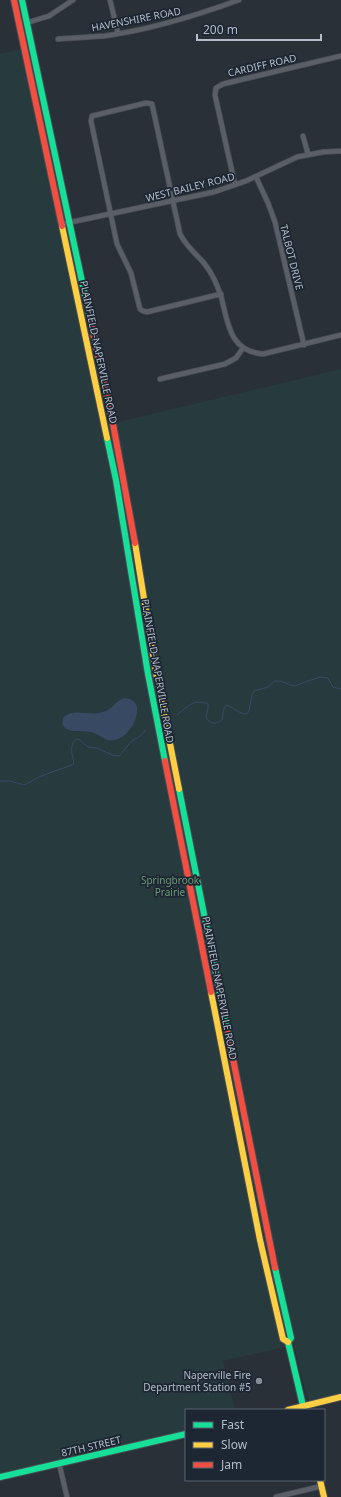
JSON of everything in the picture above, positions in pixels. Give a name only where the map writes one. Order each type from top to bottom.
[{"type":"main road","name":"PLAINFIELD-NAPERVILLE ROAD","points":[[14,0],[116,480],[148,674],[253,1202],[283,1339],[288,1342]]},
{"type":"main road","name":"PLAINFIELD-NAPERVILLE ROAD","points":[[22,0],[122,470],[156,673],[268,1237],[291,1338],[288,1342],[303,1408]]},
{"type":"main road","points":[[303,1408],[341,1398]]},
{"type":"main road","name":"87TH STREET","points":[[0,1477],[185,1434]]},
{"type":"main road","points":[[321,1483],[324,1497]]},
{"type":"street","points":[[26,23],[49,16],[73,0]]},
{"type":"street","points":[[110,0],[118,33]]},
{"type":"street","name":"HAVENSHIRE ROAD","points":[[58,39],[118,33],[187,18],[239,0]]},
{"type":"street","name":"CARDIFF ROAD","points":[[234,185],[214,92],[216,88],[223,84],[341,56]]},
{"type":"street","points":[[221,294],[147,312],[141,311],[138,305],[131,273],[117,244],[91,118],[96,115],[146,103],[151,104],[153,107],[179,228],[183,239],[209,271],[221,294],[231,334],[243,348],[263,354],[341,335]]},
{"type":"street","points":[[303,136],[308,154]]},
{"type":"street","name":"WEST BAILEY ROAD","points":[[62,224],[214,192],[256,177],[290,160],[308,154],[341,151]]},
{"type":"street","name":"TALBOT DRIVE","points":[[256,177],[275,222],[304,345]]},
{"type":"street","points":[[160,379],[225,364],[236,358],[243,348]]},
{"type":"street","points":[[59,1463],[67,1497]]},
{"type":"street","points":[[276,1497],[321,1483]]},
{"type":"green space","name":"Springbrook Prairie","points":[[21,49],[102,426],[66,233],[69,233],[110,424],[341,369],[341,1394],[309,1401],[294,1345],[223,1361],[235,1409],[185,1409],[185,1431],[0,1476],[0,54]]},
{"type":"green space","points":[[31,57],[57,175],[48,147],[29,58]]},
{"type":"water","points":[[125,698],[132,700],[136,704],[137,710],[134,723],[130,730],[120,738],[115,740],[107,740],[95,733],[72,731],[64,727],[63,718],[71,713],[104,712],[121,699]]},
{"type":"waterway","points":[[177,715],[191,704],[198,702],[208,704],[206,717],[213,723],[217,723],[222,720],[224,708],[227,705],[241,713],[247,714],[254,691],[268,687],[275,681],[280,681],[294,686],[320,677],[328,678],[333,687],[341,689]]},
{"type":"waterway","points":[[0,781],[10,781],[24,785],[41,776],[72,765],[74,763],[72,744],[76,739],[80,740],[88,747],[97,748],[112,755],[119,756],[130,743],[142,735],[145,730]]},
{"type":"traffic: fast","points":[[22,0],[90,319]]},
{"type":"traffic: fast","points":[[107,438],[116,480],[148,674],[165,761]]},
{"type":"traffic: fast","points":[[179,789],[227,1029]]},
{"type":"traffic: fast","points":[[275,1268],[291,1338],[288,1342],[304,1409]]},
{"type":"traffic: fast","points":[[0,1477],[185,1434]]},
{"type":"traffic: slow","points":[[62,226],[107,438]]},
{"type":"traffic: slow","points":[[135,543],[156,673],[179,789]]},
{"type":"traffic: slow","points":[[211,992],[260,1240],[283,1339],[288,1342]]},
{"type":"traffic: slow","points":[[292,1409],[341,1397]]},
{"type":"traffic: slow","points":[[320,1481],[324,1497]]},
{"type":"traffic: jam","points":[[14,0],[62,226]]},
{"type":"traffic: jam","points":[[90,319],[113,424],[135,543]]},
{"type":"traffic: jam","points":[[165,761],[211,992]]},
{"type":"traffic: jam","points":[[227,1029],[275,1268]]},
{"type":"place","name":"Naperville Fire Department Station #5","points":[[259,1381]]}]
